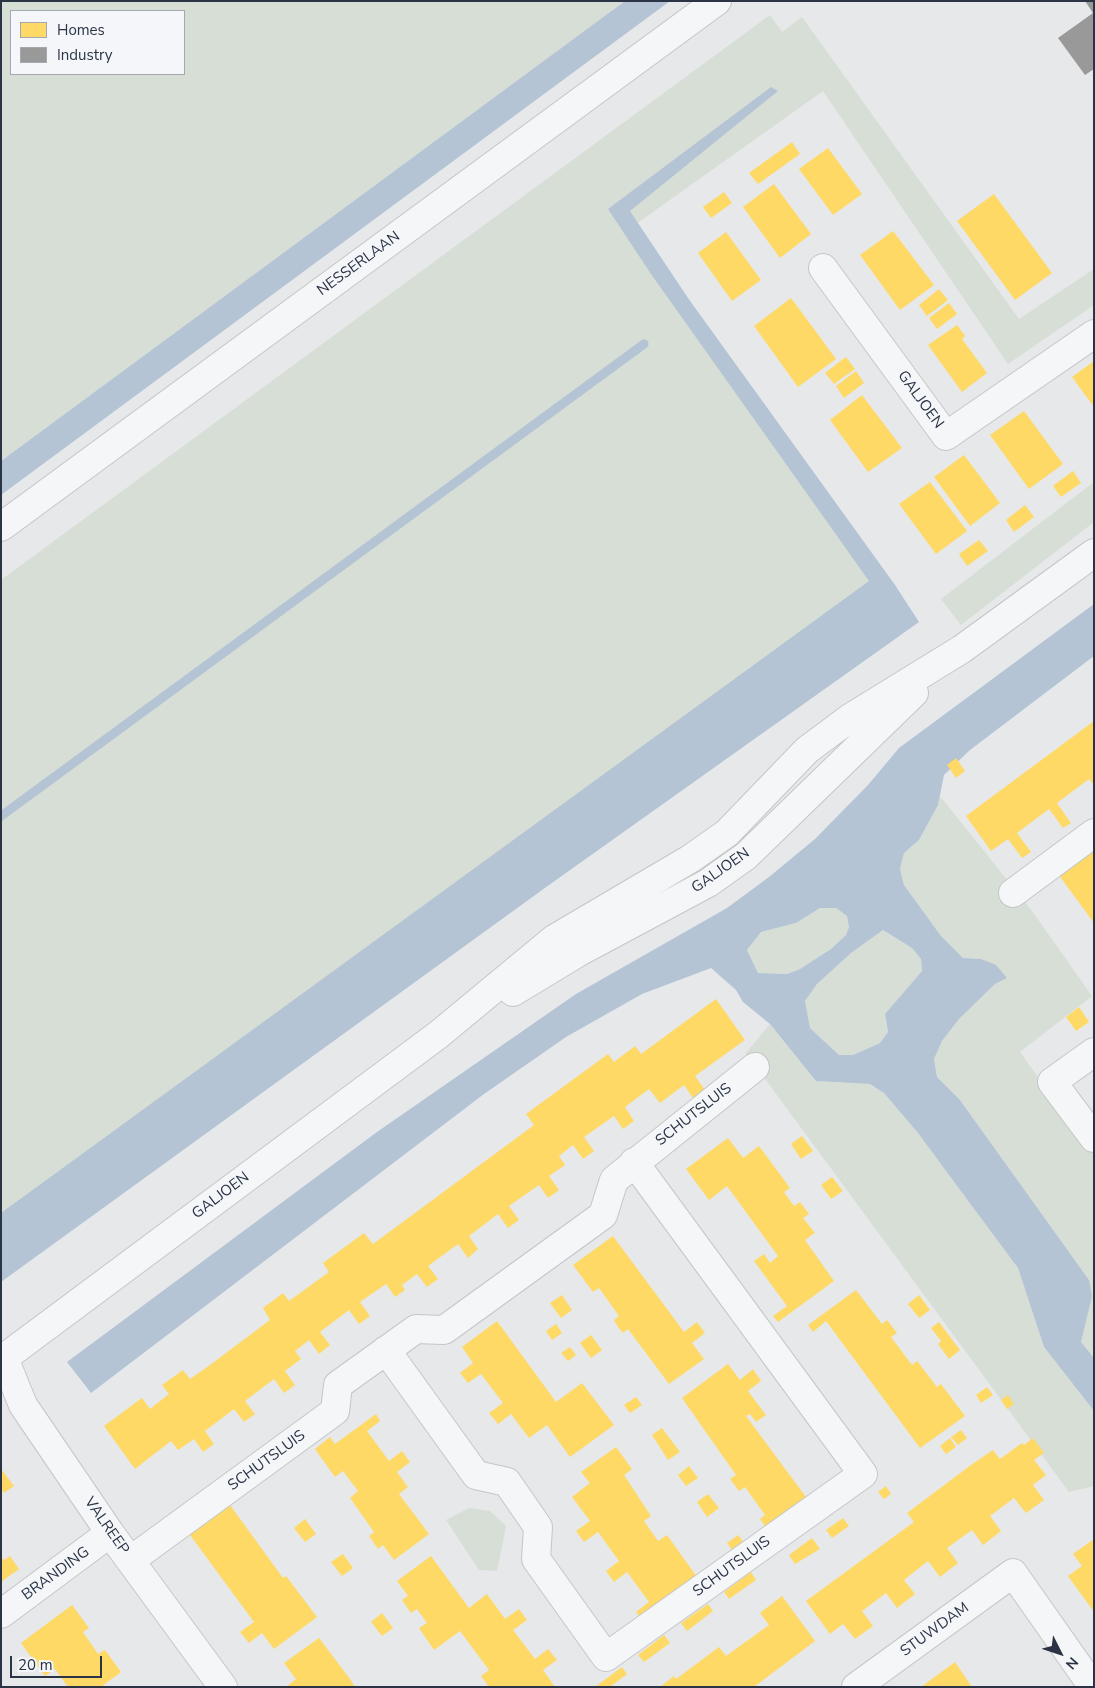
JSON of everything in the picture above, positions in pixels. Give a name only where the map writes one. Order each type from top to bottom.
[{"type":"street","name":"NESSERLAAN","points":[[1,526],[717,1]]},
{"type":"street","name":"GALJOEN","points":[[822,268],[946,436],[1094,334]]},
{"type":"street","name":"GALJOEN","points":[[4,1358],[438,1035],[579,952],[708,883],[746,856],[867,736],[962,648],[1094,553]]},
{"type":"street","points":[[1012,893],[1094,833]]},
{"type":"street","points":[[1094,1052],[1052,1082],[1094,1138]]},
{"type":"street","name":"SCHUTSLUIS","points":[[131,1560],[335,1411],[338,1385],[416,1329],[444,1330],[603,1215],[614,1180],[754,1067]]},
{"type":"street","name":"SCHUTSLUIS","points":[[386,1350],[476,1475],[507,1482],[538,1527],[536,1559],[606,1657],[863,1474],[634,1162]]},
{"type":"street","name":"VALREEP","points":[[4,1358],[23,1405],[110,1534],[223,1687]]},
{"type":"street","name":"BRANDING","points":[[1,1614],[110,1534]]},
{"type":"street","name":"STUWDAM","points":[[856,1687],[1013,1573],[1094,1687]]},
{"type":"shaded area","points":[[1,1],[625,1],[1,461]]},
{"type":"shaded area","points":[[770,15],[782,32],[802,17],[1019,319],[1094,269],[1094,305],[1008,364],[823,91],[629,229],[870,581],[1,1217],[1,580]]},
{"type":"shaded area","points":[[1094,482],[1094,522],[961,625],[941,599]]},
{"type":"shaded area","points":[[940,796],[1032,911],[1092,996],[1020,1052],[1094,1155],[1094,1358],[1081,1342],[1089,1280],[960,1100],[937,1077],[934,1059],[942,1041],[959,1019],[995,984],[1007,978],[981,959],[963,958],[941,936],[904,885],[900,869],[904,853],[919,840],[938,805]]},
{"type":"shaded area","points":[[820,908],[836,908],[847,916],[849,927],[846,935],[831,949],[800,969],[787,974],[758,973],[747,950],[761,932],[796,923]]},
{"type":"shaded area","points":[[883,930],[912,948],[921,959],[922,971],[885,1014],[888,1032],[880,1043],[853,1055],[839,1055],[810,1028],[805,1001],[817,984],[851,953]]},
{"type":"shaded area","points":[[770,1024],[816,1081],[870,1084],[884,1093],[918,1133],[1018,1268],[1044,1347],[1094,1411],[1094,1486],[1069,1492],[746,1053]]},
{"type":"shaded area","points":[[469,1508],[490,1511],[506,1526],[497,1571],[479,1570],[446,1520]]},
{"type":"water","points":[[625,1],[670,1],[1,495],[1,461]]},
{"type":"water","points":[[771,87],[778,91],[630,211],[688,298],[895,585],[919,622],[549,885],[1,1282],[1,1213],[869,581],[651,274],[608,209]]},
{"type":"water","points":[[1094,604],[1094,656],[970,750],[944,775],[938,805],[919,840],[904,853],[900,869],[904,885],[941,936],[963,958],[981,959],[996,965],[1007,978],[995,984],[959,1019],[942,1041],[934,1059],[937,1077],[960,1100],[1089,1280],[1092,1296],[1081,1342],[1094,1358],[1094,1411],[1044,1347],[1018,1268],[918,1133],[884,1093],[870,1084],[816,1081],[770,1024],[743,1002],[736,990],[711,968],[642,994],[566,1037],[484,1094],[91,1393],[67,1362],[377,1132],[576,994],[727,908],[769,877],[815,839],[868,785],[899,748]],"holes":[[[820,908],[836,908],[847,916],[849,927],[846,935],[831,949],[800,969],[787,974],[758,973],[747,950],[761,932],[796,923]],[[883,930],[912,948],[921,959],[922,971],[885,1014],[888,1032],[880,1043],[853,1055],[839,1055],[810,1028],[805,1001],[817,984],[851,953]]]},
{"type":"building: Homes","points":[[792,142],[800,154],[758,184],[749,173]]},
{"type":"building: Homes","points":[[828,148],[862,194],[833,215],[799,169]]},
{"type":"building: Homes","points":[[774,184],[811,234],[780,258],[743,207]]},
{"type":"building: Homes","points":[[724,192],[732,203],[711,218],[703,207]]},
{"type":"building: Homes","points":[[994,194],[1052,273],[1015,300],[957,221]]},
{"type":"building: Homes","points":[[893,231],[934,285],[900,310],[860,255]]},
{"type":"building: Homes","points":[[726,232],[761,280],[732,301],[698,253]]},
{"type":"building: Homes","points":[[939,289],[948,300],[927,316],[919,305]]},
{"type":"building: Homes","points":[[791,298],[836,359],[798,387],[754,326]]},
{"type":"building: Homes","points":[[949,303],[957,314],[937,329],[929,318]]},
{"type":"building: Homes","points":[[957,325],[965,336],[962,339],[987,373],[962,392],[928,345]]},
{"type":"building: Homes","points":[[846,357],[855,369],[834,384],[825,373]]},
{"type":"building: Homes","points":[[1094,361],[1094,407],[1072,377]]},
{"type":"building: Homes","points":[[856,371],[864,383],[844,398],[836,386]]},
{"type":"building: Homes","points":[[862,395],[902,448],[868,472],[830,420]]},
{"type":"building: Homes","points":[[1024,411],[1063,464],[1029,489],[990,435]]},
{"type":"building: Homes","points":[[964,455],[1000,503],[970,526],[934,477]]},
{"type":"building: Homes","points":[[1073,471],[1081,483],[1061,497],[1053,486]]},
{"type":"building: Homes","points":[[930,482],[967,531],[936,554],[899,504]]},
{"type":"building: Homes","points":[[1025,505],[1034,517],[1014,532],[1006,520]]},
{"type":"building: Homes","points":[[979,540],[988,551],[967,566],[959,554]]},
{"type":"building: Homes","points":[[1094,721],[1094,785],[1089,779],[1057,803],[1071,823],[1063,828],[1049,809],[1017,833],[1031,852],[1022,858],[1008,839],[991,851],[966,816]]},
{"type":"building: Homes","points":[[956,758],[965,771],[956,778],[947,765]]},
{"type":"building: Homes","points":[[1094,848],[1094,923],[1058,874]]},
{"type":"building: Homes","points":[[716,999],[745,1040],[695,1076],[705,1090],[693,1098],[684,1085],[660,1103],[649,1089],[625,1107],[634,1121],[623,1129],[614,1116],[584,1137],[594,1151],[583,1159],[573,1145],[559,1156],[565,1165],[549,1176],[559,1190],[548,1198],[539,1185],[509,1206],[519,1220],[508,1228],[498,1214],[469,1236],[478,1249],[468,1258],[458,1244],[428,1266],[438,1279],[427,1287],[417,1274],[402,1285],[405,1290],[395,1297],[386,1284],[360,1302],[370,1316],[359,1324],[349,1310],[320,1332],[330,1345],[319,1354],[309,1340],[295,1351],[301,1359],[285,1371],[295,1385],[284,1393],[274,1379],[245,1401],[255,1414],[244,1422],[234,1409],[205,1431],[214,1444],[203,1452],[194,1439],[178,1450],[171,1441],[135,1469],[104,1426],[142,1398],[150,1409],[169,1394],[162,1385],[183,1370],[190,1379],[210,1365],[270,1320],[263,1308],[283,1293],[289,1301],[329,1272],[323,1263],[364,1233],[373,1244],[534,1125],[526,1114],[608,1054],[614,1062],[635,1046],[641,1054]]},
{"type":"building: Homes","points":[[1079,1007],[1089,1022],[1076,1031],[1066,1017]]},
{"type":"building: Homes","points":[[802,1136],[813,1151],[801,1159],[791,1144]]},
{"type":"building: Homes","points":[[728,1138],[743,1158],[759,1146],[790,1188],[784,1192],[794,1206],[800,1202],[809,1214],[803,1218],[815,1233],[805,1240],[834,1281],[778,1322],[773,1316],[787,1306],[754,1261],[764,1254],[770,1263],[778,1256],[727,1186],[709,1200],[686,1169]]},
{"type":"building: Homes","points":[[832,1177],[843,1191],[831,1199],[821,1185]]},
{"type":"building: Homes","points":[[613,1236],[684,1332],[697,1322],[705,1333],[692,1343],[704,1359],[669,1384],[628,1329],[623,1333],[618,1327],[614,1320],[619,1316],[599,1288],[593,1292],[573,1265]]},
{"type":"building: Homes","points":[[856,1290],[882,1324],[887,1320],[897,1333],[891,1337],[912,1365],[917,1361],[937,1387],[941,1384],[965,1416],[920,1448],[826,1321],[813,1332],[808,1325]]},
{"type":"building: Homes","points":[[562,1295],[572,1310],[561,1318],[550,1303]]},
{"type":"building: Homes","points":[[919,1295],[930,1310],[919,1318],[908,1304]]},
{"type":"building: Homes","points":[[497,1321],[556,1402],[582,1383],[614,1425],[570,1457],[547,1425],[529,1438],[511,1414],[498,1424],[489,1413],[503,1403],[481,1374],[468,1383],[460,1373],[473,1363],[462,1347]]},
{"type":"building: Homes","points":[[939,1322],[960,1350],[949,1359],[938,1344],[941,1341],[931,1328]]},
{"type":"building: Homes","points":[[556,1324],[562,1333],[552,1340],[546,1331]]},
{"type":"building: Homes","points":[[591,1335],[602,1350],[591,1358],[580,1343]]},
{"type":"building: Homes","points":[[570,1347],[576,1355],[568,1361],[561,1353]]},
{"type":"building: Homes","points":[[728,1364],[740,1380],[753,1369],[761,1381],[748,1391],[766,1415],[756,1422],[750,1414],[746,1416],[806,1497],[765,1526],[760,1519],[765,1515],[745,1487],[739,1491],[730,1479],[736,1475],[682,1398]]},
{"type":"building: Homes","points":[[987,1387],[993,1395],[981,1403],[976,1395]]},
{"type":"building: Homes","points":[[1008,1395],[1014,1404],[1007,1409],[1001,1400]]},
{"type":"building: Homes","points":[[636,1397],[642,1405],[630,1413],[624,1405]]},
{"type":"building: Homes","points":[[376,1414],[380,1421],[367,1431],[389,1461],[402,1451],[410,1462],[397,1472],[408,1487],[399,1494],[429,1534],[394,1560],[383,1545],[378,1549],[369,1536],[374,1532],[350,1498],[358,1491],[343,1471],[335,1477],[315,1449],[330,1437],[335,1444]]},
{"type":"building: Homes","points":[[662,1428],[680,1452],[668,1460],[652,1435]]},
{"type":"building: Homes","points":[[961,1430],[967,1438],[958,1445],[951,1437]]},
{"type":"building: Homes","points":[[950,1438],[956,1447],[946,1454],[940,1446]]},
{"type":"building: Homes","points":[[1033,1438],[1044,1453],[1034,1460],[1046,1475],[1033,1485],[1044,1500],[1026,1513],[1014,1498],[990,1516],[1001,1531],[983,1545],[972,1530],[947,1548],[958,1563],[940,1577],[928,1561],[904,1580],[915,1594],[897,1608],[886,1593],[862,1611],[873,1626],[855,1639],[843,1624],[830,1634],[806,1601],[914,1522],[907,1513],[971,1465],[993,1450],[1000,1459],[1022,1443],[1024,1445]]},
{"type":"building: Homes","points":[[616,1447],[632,1469],[624,1475],[651,1516],[644,1521],[658,1541],[667,1535],[697,1577],[641,1618],[636,1612],[649,1602],[627,1572],[614,1582],[606,1571],[619,1561],[598,1532],[584,1542],[576,1531],[590,1521],[572,1497],[590,1483],[581,1472]]},
{"type":"building: Homes","points":[[689,1466],[698,1478],[686,1486],[678,1475]]},
{"type":"building: Homes","points":[[1,1469],[14,1486],[4,1493],[1,1489]]},
{"type":"building: Homes","points":[[886,1486],[891,1494],[884,1499],[878,1492]]},
{"type":"building: Homes","points":[[708,1494],[719,1508],[707,1517],[697,1502]]},
{"type":"building: Homes","points":[[230,1505],[283,1578],[286,1576],[317,1617],[274,1649],[262,1633],[249,1643],[240,1632],[254,1622],[190,1535]]},
{"type":"building: Homes","points":[[843,1518],[849,1526],[832,1538],[826,1530]]},
{"type":"building: Homes","points":[[305,1519],[316,1534],[305,1542],[294,1528]]},
{"type":"building: Homes","points":[[738,1535],[744,1543],[733,1551],[727,1543]]},
{"type":"building: Homes","points":[[812,1538],[820,1549],[795,1564],[789,1555]]},
{"type":"building: Homes","points":[[1094,1539],[1094,1612],[1068,1576],[1082,1566],[1073,1554]]},
{"type":"building: Homes","points":[[343,1554],[353,1568],[342,1576],[331,1562]]},
{"type":"building: Homes","points":[[10,1556],[19,1569],[1,1582],[1,1557],[4,1560]]},
{"type":"building: Homes","points":[[431,1556],[469,1608],[487,1594],[505,1619],[519,1609],[527,1620],[513,1630],[535,1659],[548,1649],[557,1660],[543,1670],[555,1687],[489,1687],[481,1676],[489,1670],[460,1631],[434,1650],[419,1628],[427,1623],[417,1609],[411,1613],[402,1600],[408,1596],[397,1581]]},
{"type":"building: Homes","points":[[751,1572],[756,1580],[729,1599],[724,1592]]},
{"type":"building: Homes","points":[[782,1596],[815,1641],[754,1687],[660,1687],[674,1676],[676,1679],[719,1647],[726,1656],[769,1625],[760,1613]]},
{"type":"building: Homes","points":[[708,1604],[713,1611],[687,1631],[681,1623]]},
{"type":"building: Homes","points":[[72,1605],[89,1628],[83,1632],[98,1654],[105,1650],[121,1672],[101,1687],[68,1687],[55,1669],[45,1676],[21,1643]]},
{"type":"building: Homes","points":[[382,1613],[393,1628],[382,1636],[371,1622]]},
{"type":"building: Homes","points":[[664,1635],[670,1643],[644,1662],[638,1655]]},
{"type":"building: Homes","points":[[319,1638],[355,1687],[286,1687],[296,1679],[284,1663]]},
{"type":"building: Homes","points":[[955,1662],[972,1687],[921,1687]]},
{"type":"building: Homes","points":[[622,1667],[627,1674],[610,1687],[595,1687]]},
{"type":"building: Industry","points":[[1085,1],[1094,1],[1094,69],[1085,75],[1058,38],[1093,13]]},
{"type":"waterway","points":[[1,816],[644,344]]}]
